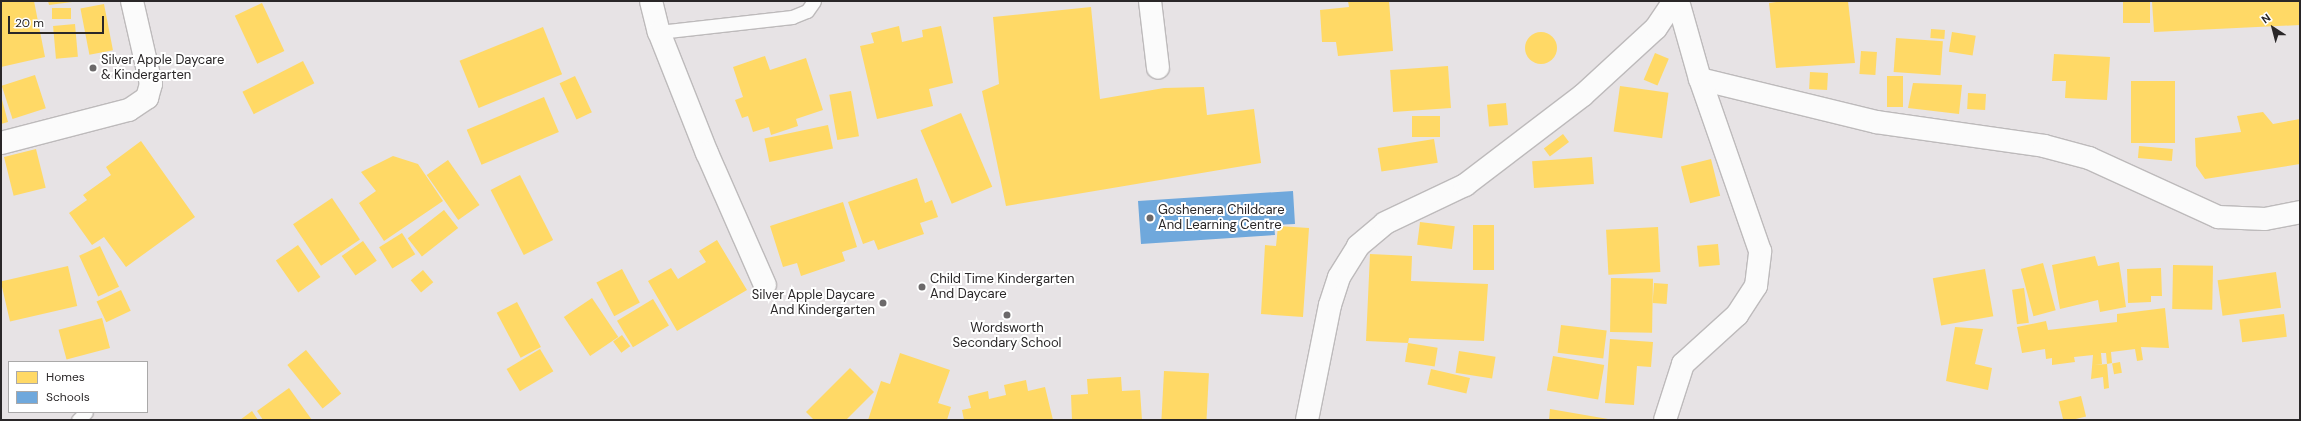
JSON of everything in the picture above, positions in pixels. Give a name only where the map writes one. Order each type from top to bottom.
[{"type":"street","points":[[1,143],[129,110],[147,98],[152,84],[132,1]]},
{"type":"street","points":[[651,1],[659,32],[765,285]]},
{"type":"street","points":[[1150,1],[1158,68]]},
{"type":"street","points":[[1307,420],[1330,305],[1339,277],[1358,246],[1385,224],[1465,185],[1582,96],[1656,28],[1674,1]]},
{"type":"street","points":[[1665,420],[1683,364],[1737,315],[1756,286],[1760,251],[1700,79],[1678,1]]},
{"type":"street","points":[[1700,79],[1876,122],[2044,146],[2089,158],[2218,217],[2265,219],[2300,212]]},
{"type":"lane","points":[[659,32],[792,17],[807,11],[814,1]]},
{"type":"building: Homes","points":[[1,1],[34,1],[45,57],[1,67]]},
{"type":"building: Homes","points":[[48,1],[71,1],[72,2],[49,5]]},
{"type":"building: Homes","points":[[1348,1],[1389,1],[1393,51],[1338,56],[1336,42],[1322,42],[1320,10],[1349,7]]},
{"type":"building: Homes","points":[[1783,1],[1848,1],[1855,63],[1776,68],[1769,3]]},
{"type":"building: Homes","points":[[2123,1],[2150,1],[2150,23],[2123,23]]},
{"type":"building: Homes","points":[[2152,1],[2300,1],[2300,25],[2154,32]]},
{"type":"building: Homes","points":[[262,3],[284,51],[257,64],[235,16]]},
{"type":"building: Homes","points":[[104,4],[113,50],[89,55],[80,9]]},
{"type":"building: Homes","points":[[1091,7],[1100,99],[1164,88],[1204,87],[1207,115],[1254,109],[1261,163],[1006,206],[982,91],[999,84],[993,17]]},
{"type":"building: Homes","points":[[52,8],[71,8],[71,19],[52,19]]},
{"type":"building: Homes","points":[[75,24],[78,57],[56,59],[53,26]]},
{"type":"building: Homes","points":[[899,26],[902,42],[923,37],[922,30],[941,26],[953,83],[929,89],[933,106],[877,119],[860,46],[874,43],[871,33]]},
{"type":"building: Homes","points":[[543,27],[562,74],[479,108],[460,61]]},
{"type":"building: Homes","points":[[1931,29],[1945,30],[1944,39],[1930,38]]},
{"type":"building: Homes","points":[[1541,32],[1547,33],[1554,39],[1557,48],[1556,54],[1550,61],[1541,64],[1535,63],[1528,57],[1525,48],[1526,42],[1532,35]]},
{"type":"building: Homes","points":[[1952,32],[1976,36],[1973,56],[1949,52]]},
{"type":"building: Homes","points":[[1896,38],[1943,41],[1941,75],[1894,72]]},
{"type":"building: Homes","points":[[1861,51],[1877,52],[1875,75],[1859,74]]},
{"type":"building: Homes","points":[[1655,53],[1669,59],[1657,86],[1644,80]]},
{"type":"building: Homes","points":[[2054,54],[2110,57],[2107,100],[2065,98],[2066,81],[2052,81]]},
{"type":"building: Homes","points":[[765,56],[770,70],[806,58],[823,110],[796,119],[798,126],[771,135],[769,127],[753,132],[748,116],[742,118],[735,100],[743,97],[733,67]]},
{"type":"building: Homes","points":[[303,61],[314,83],[254,114],[242,92]]},
{"type":"building: Homes","points":[[1448,66],[1451,108],[1393,112],[1390,70]]},
{"type":"building: Homes","points":[[1810,72],[1828,73],[1827,90],[1809,89]]},
{"type":"building: Homes","points":[[35,75],[46,108],[13,119],[2,86]]},
{"type":"building: Homes","points":[[575,76],[592,112],[576,119],[560,83]]},
{"type":"building: Homes","points":[[1887,76],[1903,76],[1903,107],[1887,107]]},
{"type":"building: Homes","points":[[2131,81],[2175,81],[2175,143],[2131,143]]},
{"type":"building: Homes","points":[[1913,83],[1962,85],[1959,114],[1908,108]]},
{"type":"building: Homes","points":[[1620,86],[1669,93],[1662,138],[1614,132]]},
{"type":"building: Homes","points":[[851,91],[859,136],[837,140],[829,95]]},
{"type":"building: Homes","points":[[1968,93],[1986,94],[1985,110],[1967,109]]},
{"type":"building: Homes","points":[[1,96],[8,122],[1,124]]},
{"type":"building: Homes","points":[[544,97],[559,132],[482,165],[467,130]]},
{"type":"building: Homes","points":[[1506,103],[1508,125],[1489,127],[1487,105]]},
{"type":"building: Homes","points":[[2263,112],[2273,124],[2300,119],[2300,164],[2205,179],[2196,166],[2195,138],[2241,132],[2237,116]]},
{"type":"building: Homes","points":[[961,113],[992,187],[952,204],[920,130]]},
{"type":"building: Homes","points":[[1412,116],[1440,116],[1440,137],[1412,137]]},
{"type":"building: Homes","points":[[828,125],[833,148],[769,162],[764,139]]},
{"type":"building: Homes","points":[[1563,134],[1569,142],[1550,156],[1544,148]]},
{"type":"building: Homes","points":[[1434,139],[1438,163],[1381,172],[1378,148]]},
{"type":"building: Homes","points":[[141,141],[195,217],[126,267],[104,237],[92,245],[69,213],[87,200],[83,195],[111,175],[106,167]]},
{"type":"building: Homes","points":[[2139,146],[2173,149],[2172,161],[2138,158]]},
{"type":"building: Homes","points":[[36,149],[46,188],[14,196],[4,157]]},
{"type":"building: Homes","points":[[393,156],[418,164],[443,201],[384,241],[359,203],[376,191],[361,172]]},
{"type":"building: Homes","points":[[1592,157],[1594,184],[1534,188],[1532,161]]},
{"type":"building: Homes","points":[[1711,159],[1720,196],[1690,203],[1681,166]]},
{"type":"building: Homes","points":[[448,160],[480,205],[458,220],[427,175]]},
{"type":"building: Homes","points":[[520,175],[553,240],[524,255],[491,190]]},
{"type":"building: Homes","points":[[917,178],[925,203],[932,200],[938,217],[920,223],[924,234],[878,250],[874,240],[863,244],[848,202]]},
{"type":"building: Homes","points":[[332,198],[360,239],[321,266],[293,224]]},
{"type":"building: Homes","points":[[843,202],[857,247],[842,252],[845,261],[801,276],[797,263],[783,267],[770,226]]},
{"type":"building: Homes","points":[[444,210],[458,228],[422,256],[408,238]]},
{"type":"building: Homes","points":[[1420,222],[1455,226],[1452,249],[1417,245]]},
{"type":"building: Homes","points":[[1473,225],[1494,225],[1494,270],[1473,270]]},
{"type":"building: Homes","points":[[1278,226],[1309,228],[1303,317],[1261,314],[1265,245],[1276,246]]},
{"type":"building: Homes","points":[[1658,227],[1660,272],[1608,275],[1606,230]]},
{"type":"building: Homes","points":[[402,233],[415,254],[392,269],[379,247]]},
{"type":"building: Homes","points":[[717,240],[747,290],[677,331],[648,281],[671,268],[678,279],[706,262],[699,251]]},
{"type":"building: Homes","points":[[363,241],[377,261],[355,276],[342,256]]},
{"type":"building: Homes","points":[[1718,244],[1720,265],[1699,267],[1697,246]]},
{"type":"building: Homes","points":[[298,245],[320,277],[298,292],[276,260]]},
{"type":"building: Homes","points":[[100,246],[119,287],[98,297],[79,256]]},
{"type":"building: Homes","points":[[1370,254],[1412,256],[1411,281],[1488,284],[1484,341],[1409,338],[1408,343],[1366,341]]},
{"type":"building: Homes","points":[[2095,256],[2098,266],[2119,262],[2126,307],[2100,312],[2098,300],[2060,309],[2052,265]]},
{"type":"building: Homes","points":[[2043,263],[2056,310],[2033,316],[2021,269]]},
{"type":"building: Homes","points":[[2173,265],[2213,266],[2212,310],[2172,309]]},
{"type":"building: Homes","points":[[68,266],[77,306],[10,321],[1,281]]},
{"type":"building: Homes","points":[[2161,268],[2162,296],[2151,296],[2151,302],[2128,303],[2127,269]]},
{"type":"building: Homes","points":[[622,269],[640,303],[614,316],[596,283]]},
{"type":"building: Homes","points":[[1985,269],[1993,316],[1941,325],[1933,278]]},
{"type":"building: Homes","points":[[423,270],[433,282],[421,293],[411,280]]},
{"type":"building: Homes","points":[[2276,272],[2281,308],[2223,316],[2218,280]]},
{"type":"building: Homes","points":[[1611,278],[1653,279],[1652,333],[1610,332]]},
{"type":"building: Homes","points":[[1654,283],[1668,284],[1667,304],[1653,303]]},
{"type":"building: Homes","points":[[2024,288],[2029,323],[2017,324],[2012,290]]},
{"type":"building: Homes","points":[[121,290],[131,311],[106,322],[97,301]]},
{"type":"building: Homes","points":[[592,298],[618,337],[590,356],[564,317]]},
{"type":"building: Homes","points":[[653,299],[669,326],[633,347],[617,321]]},
{"type":"building: Homes","points":[[517,302],[541,347],[521,358],[497,313]]},
{"type":"building: Homes","points":[[2165,308],[2169,348],[2141,347],[2143,360],[2137,361],[2135,349],[2111,352],[2112,363],[2107,364],[2109,388],[2104,389],[2103,377],[2091,379],[2093,355],[2074,357],[2075,362],[2052,365],[2052,358],[2046,359],[2045,349],[2022,353],[2017,327],[2046,321],[2048,330],[2117,322],[2117,314]],"holes":[[[2101,353],[2106,353],[2107,364],[2095,365],[2102,364]]]},
{"type":"building: Homes","points":[[2284,314],[2287,337],[2242,342],[2239,319]]},
{"type":"building: Homes","points":[[102,318],[110,348],[67,360],[59,330]]},
{"type":"building: Homes","points":[[1561,325],[1607,331],[1603,358],[1558,353]]},
{"type":"building: Homes","points":[[1955,327],[1983,329],[1975,364],[1992,368],[1988,390],[1946,381]]},
{"type":"building: Homes","points":[[622,335],[630,346],[621,353],[613,341]]},
{"type":"building: Homes","points":[[1610,339],[1653,342],[1651,367],[1637,366],[1634,405],[1605,403]]},
{"type":"building: Homes","points":[[1408,343],[1438,348],[1435,366],[1405,362]]},
{"type":"building: Homes","points":[[540,349],[553,371],[520,391],[507,369]]},
{"type":"building: Homes","points":[[306,350],[341,394],[323,409],[287,365]]},
{"type":"building: Homes","points":[[1459,351],[1496,357],[1492,379],[1456,373]]},
{"type":"building: Homes","points":[[900,353],[950,370],[938,403],[951,407],[947,420],[868,420],[881,381],[890,384]]},
{"type":"building: Homes","points":[[1553,356],[1604,365],[1598,399],[1547,390]]},
{"type":"building: Homes","points":[[2120,362],[2122,373],[2114,374],[2112,363]]},
{"type":"building: Homes","points":[[850,368],[874,392],[846,420],[814,420],[806,412]]},
{"type":"building: Homes","points":[[1431,369],[1470,378],[1466,394],[1427,385]]},
{"type":"building: Homes","points":[[1164,371],[1209,373],[1206,420],[1161,420]]},
{"type":"building: Homes","points":[[1121,377],[1122,391],[1140,390],[1142,420],[1072,420],[1071,395],[1088,394],[1087,379]]},
{"type":"building: Homes","points":[[1026,380],[1028,391],[1045,387],[1053,420],[964,420],[962,410],[971,408],[968,396],[988,391],[989,399],[1006,395],[1004,385]]},
{"type":"building: Homes","points":[[289,388],[312,420],[263,420],[257,411]]},
{"type":"building: Homes","points":[[2081,396],[2086,416],[2072,420],[2063,420],[2059,402]]},
{"type":"building: Homes","points":[[1550,409],[1608,419],[1608,420],[1549,420]]},
{"type":"building: Homes","points":[[252,411],[258,420],[240,420]]},
{"type":"building: Schools","points":[[1293,191],[1295,224],[1274,225],[1275,235],[1141,244],[1138,201]]},
{"type":"place","name":"Silver Apple Daycare & Kindergarten","points":[[93,68]]},
{"type":"place","name":"Goshenera Childcare And Learning Centre","points":[[1150,218]]},
{"type":"place","name":"Child Time Kindergarten And Daycare","points":[[922,287]]},
{"type":"place","name":"Silver Apple Daycare And Kindergarten","points":[[883,303]]},
{"type":"place","name":"Wordsworth Secondary School","points":[[1007,315]]}]
